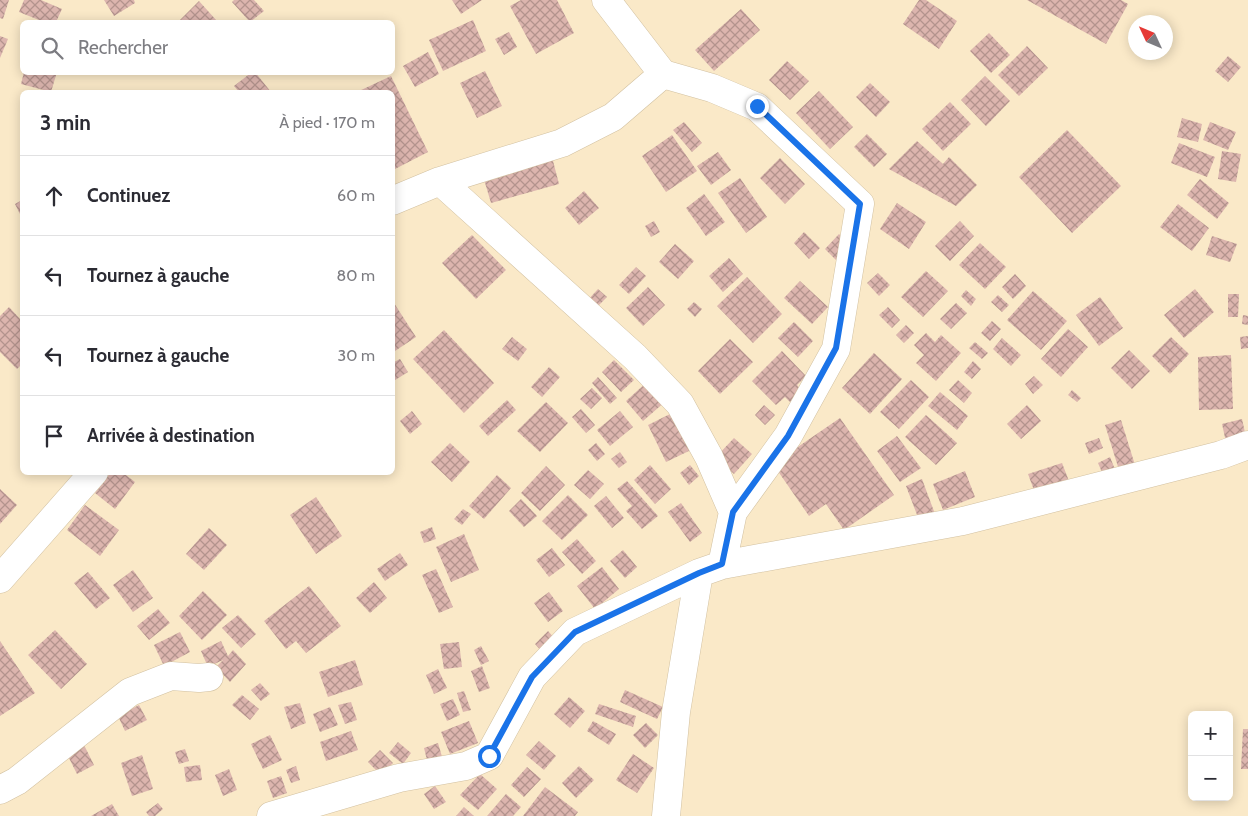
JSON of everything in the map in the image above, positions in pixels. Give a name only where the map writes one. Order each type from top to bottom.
[{"type":"street","points":[[606,0],[663,74],[712,88],[757,106],[860,204],[836,348],[788,436],[733,512],[711,569],[676,712],[666,816]]},
{"type":"street","points":[[395,200],[440,180],[562,142],[613,117],[663,74]]},
{"type":"street","points":[[440,180],[635,357],[680,404],[709,457],[733,512]]},
{"type":"street","points":[[271,816],[399,778],[466,766],[489,756],[532,677],[575,632],[711,569],[962,521],[1221,455],[1248,445]]},
{"type":"street","points":[[0,579],[91,475]]},
{"type":"street","points":[[0,790],[17,781],[130,692],[171,676],[210,677]]},
{"type":"building","points":[[0,0],[9,0],[3,19],[0,18]]},
{"type":"building","points":[[24,0],[41,0],[62,9],[57,20],[39,20],[19,12]]},
{"type":"building","points":[[104,0],[134,0],[135,3],[114,16]]},
{"type":"building","points":[[234,0],[254,0],[264,11],[253,20],[248,20],[232,2]]},
{"type":"building","points":[[452,0],[482,0],[461,14]]},
{"type":"building","points":[[521,0],[557,0],[574,33],[536,54],[510,6]]},
{"type":"building","points":[[919,0],[926,0],[957,21],[939,49],[903,24]]},
{"type":"building","points":[[1027,0],[1121,0],[1128,4],[1106,44]]},
{"type":"building","points":[[199,1],[216,20],[180,20]]},
{"type":"building","points":[[741,9],[760,30],[714,71],[695,50]]},
{"type":"building","points":[[473,20],[486,51],[443,71],[429,40]]},
{"type":"building","points":[[509,32],[517,47],[504,55],[495,39]]},
{"type":"building","points":[[989,33],[1010,55],[991,73],[970,51]]},
{"type":"building","points":[[0,36],[8,39],[0,58]]},
{"type":"building","points":[[1027,46],[1048,68],[1019,96],[998,75]]},
{"type":"building","points":[[428,52],[439,74],[415,87],[403,66]]},
{"type":"building","points":[[1228,56],[1241,67],[1228,82],[1215,71]]},
{"type":"building","points":[[787,61],[809,81],[790,100],[769,80]]},
{"type":"building","points":[[485,71],[502,106],[477,118],[460,83]]},
{"type":"building","points":[[23,75],[56,75],[52,90],[44,90],[21,84]]},
{"type":"building","points":[[248,75],[257,75],[269,90],[237,90],[234,86]]},
{"type":"building","points":[[391,76],[428,152],[395,169],[395,90],[361,90]]},
{"type":"building","points":[[985,76],[1010,101],[986,126],[961,100]]},
{"type":"building","points":[[870,83],[890,102],[876,117],[856,97]]},
{"type":"building","points":[[819,91],[853,127],[830,149],[796,113]]},
{"type":"building","points":[[950,102],[971,124],[943,151],[922,129]]},
{"type":"building","points":[[1182,118],[1202,124],[1198,142],[1177,137]]},
{"type":"building","points":[[684,122],[702,143],[692,152],[673,130]]},
{"type":"building","points":[[1210,122],[1236,132],[1228,150],[1203,140]]},
{"type":"building","points":[[1067,130],[1121,186],[1072,233],[1019,177]]},
{"type":"building","points":[[867,134],[887,154],[874,167],[854,147]]},
{"type":"building","points":[[672,135],[697,171],[666,192],[642,156]]},
{"type":"building","points":[[917,141],[943,164],[949,157],[977,185],[956,206],[889,169]]},
{"type":"building","points":[[1179,143],[1215,157],[1207,177],[1171,163]]},
{"type":"building","points":[[1222,151],[1241,154],[1236,182],[1218,179]]},
{"type":"building","points":[[718,152],[731,170],[711,185],[697,166]]},
{"type":"building","points":[[552,157],[559,184],[491,203],[483,176]]},
{"type":"building","points":[[780,158],[805,184],[785,204],[760,178]]},
{"type":"building","points":[[740,178],[767,217],[746,233],[718,193]]},
{"type":"building","points":[[1200,179],[1229,203],[1217,219],[1187,195]]},
{"type":"building","points":[[584,191],[599,208],[579,225],[565,208]]},
{"type":"building","points":[[704,194],[725,222],[706,236],[686,208]]},
{"type":"building","points":[[20,201],[20,214],[15,204]]},
{"type":"building","points":[[897,203],[926,222],[909,249],[880,229]]},
{"type":"building","points":[[1178,204],[1209,228],[1192,251],[1160,227]]},
{"type":"building","points":[[654,221],[660,232],[651,237],[645,226]]},
{"type":"building","points":[[960,221],[974,236],[950,261],[935,246]]},
{"type":"building","points":[[804,232],[820,248],[809,259],[794,243]]},
{"type":"building","points":[[839,234],[850,245],[836,260],[825,249]]},
{"type":"building","points":[[472,235],[506,270],[476,299],[442,263]]},
{"type":"building","points":[[1212,236],[1237,244],[1230,262],[1206,255]]},
{"type":"building","points":[[980,243],[1006,267],[985,289],[959,265]]},
{"type":"building","points":[[675,244],[694,261],[678,279],[659,262]]},
{"type":"building","points":[[729,258],[743,274],[723,292],[709,276]]},
{"type":"building","points":[[636,267],[646,276],[629,294],[619,285]]},
{"type":"building","points":[[926,271],[948,291],[923,317],[901,297]]},
{"type":"building","points":[[878,273],[890,285],[879,296],[867,283]]},
{"type":"building","points":[[1015,274],[1026,286],[1013,299],[1002,287]]},
{"type":"building","points":[[747,277],[782,314],[753,343],[717,306]]},
{"type":"building","points":[[800,281],[828,307],[812,324],[784,298]]},
{"type":"building","points":[[648,287],[665,305],[643,326],[626,308]]},
{"type":"building","points":[[598,289],[607,297],[594,310],[586,302]]},
{"type":"building","points":[[1195,289],[1214,312],[1184,338],[1164,315]]},
{"type":"building","points":[[966,290],[976,299],[971,306],[961,296]]},
{"type":"building","points":[[1033,291],[1067,321],[1041,350],[1007,320]]},
{"type":"building","points":[[1228,294],[1239,294],[1238,317],[1228,317]]},
{"type":"building","points":[[998,295],[1009,305],[1002,312],[991,302]]},
{"type":"building","points":[[1100,297],[1123,328],[1099,346],[1076,315]]},
{"type":"building","points":[[694,302],[702,309],[695,317],[687,309]]},
{"type":"building","points":[[956,303],[967,313],[951,329],[940,319]]},
{"type":"building","points":[[395,305],[416,337],[395,351]]},
{"type":"building","points":[[9,307],[20,319],[20,366],[17,369],[0,352],[0,316]]},
{"type":"building","points":[[888,307],[900,320],[892,328],[879,315]]},
{"type":"building","points":[[1243,315],[1248,316],[1248,325],[1242,324]]},
{"type":"building","points":[[992,321],[1001,329],[990,341],[981,333]]},
{"type":"building","points":[[794,322],[813,341],[798,357],[778,338]]},
{"type":"building","points":[[906,325],[914,333],[904,343],[896,335]]},
{"type":"building","points":[[1068,329],[1088,347],[1061,377],[1041,359]]},
{"type":"building","points":[[444,330],[494,383],[464,413],[413,359]]},
{"type":"building","points":[[926,333],[935,342],[941,335],[961,353],[936,381],[916,363],[924,355],[914,345]]},
{"type":"building","points":[[1248,336],[1248,348],[1241,349],[1240,337]]},
{"type":"building","points":[[512,337],[527,349],[518,361],[502,349]]},
{"type":"building","points":[[1171,337],[1189,354],[1170,374],[1152,356]]},
{"type":"building","points":[[1002,338],[1021,355],[1011,366],[993,349]]},
{"type":"building","points":[[730,339],[753,362],[720,394],[698,371]]},
{"type":"building","points":[[975,342],[988,353],[982,359],[969,348]]},
{"type":"building","points":[[1129,350],[1150,371],[1132,389],[1111,368]]},
{"type":"building","points":[[782,351],[806,376],[797,385],[802,391],[790,402],[785,397],[776,405],[752,381]]},
{"type":"building","points":[[874,353],[902,379],[870,414],[842,388]]},
{"type":"building","points":[[1231,355],[1233,409],[1199,410],[1198,357]]},
{"type":"building","points":[[400,359],[408,372],[395,380],[395,362]]},
{"type":"building","points":[[614,360],[634,380],[621,392],[602,372]]},
{"type":"building","points":[[973,361],[981,369],[972,379],[964,372]]},
{"type":"building","points":[[549,367],[560,377],[542,397],[531,387]]},
{"type":"building","points":[[1034,376],[1043,385],[1033,394],[1025,384]]},
{"type":"building","points":[[598,377],[617,398],[610,404],[592,383]]},
{"type":"building","points":[[911,380],[929,397],[899,429],[880,412]]},
{"type":"building","points":[[958,380],[972,393],[964,403],[949,390]]},
{"type":"building","points":[[648,381],[666,401],[643,421],[626,401]]},
{"type":"building","points":[[592,388],[602,398],[591,409],[580,399]]},
{"type":"building","points":[[1072,390],[1081,398],[1077,402],[1068,395]]},
{"type":"building","points":[[940,392],[968,416],[957,430],[928,406]]},
{"type":"building","points":[[507,400],[516,410],[488,436],[479,426]]},
{"type":"building","points":[[546,402],[568,423],[540,452],[517,431]]},
{"type":"building","points":[[764,405],[775,415],[765,425],[755,415]]},
{"type":"building","points":[[1027,405],[1041,421],[1021,439],[1007,424]]},
{"type":"building","points":[[581,409],[595,425],[586,433],[572,417]]},
{"type":"building","points":[[412,411],[422,424],[410,434],[400,421]]},
{"type":"building","points":[[620,411],[633,427],[610,446],[597,430]]},
{"type":"building","points":[[672,413],[691,450],[666,462],[648,425]]},
{"type":"building","points":[[926,415],[957,443],[936,465],[905,437]]},
{"type":"building","points":[[840,418],[894,495],[844,530],[826,504],[809,516],[773,464]]},
{"type":"building","points":[[1242,419],[1246,437],[1226,442],[1222,424]]},
{"type":"building","points":[[1121,420],[1135,465],[1119,470],[1105,425]]},
{"type":"building","points":[[897,436],[921,468],[900,482],[877,451]]},
{"type":"building","points":[[734,438],[752,454],[734,474],[716,457]]},
{"type":"building","points":[[1099,438],[1103,448],[1089,454],[1085,443]]},
{"type":"building","points":[[450,443],[470,462],[452,482],[431,462]]},
{"type":"building","points":[[596,443],[605,454],[597,461],[588,450]]},
{"type":"building","points":[[620,452],[627,462],[619,468],[611,459]]},
{"type":"building","points":[[1110,457],[1116,472],[1104,477],[1098,463]]},
{"type":"building","points":[[1062,463],[1069,481],[1035,493],[1028,474]]},
{"type":"building","points":[[650,465],[671,489],[655,504],[634,480]]},
{"type":"building","points":[[690,465],[699,476],[689,485],[680,473]]},
{"type":"building","points":[[546,466],[565,485],[540,511],[521,493]]},
{"type":"building","points":[[588,470],[604,484],[590,499],[574,485]]},
{"type":"building","points":[[965,471],[975,497],[943,510],[933,484]]},
{"type":"building","points":[[109,475],[126,475],[135,482],[115,509],[95,493]]},
{"type":"building","points":[[497,475],[511,488],[484,519],[469,506]]},
{"type":"building","points":[[922,479],[935,514],[919,520],[906,486]]},
{"type":"building","points":[[627,481],[658,516],[642,529],[626,511],[632,506],[617,489]]},
{"type":"building","points":[[0,489],[17,505],[0,524]]},
{"type":"building","points":[[568,495],[588,515],[562,540],[542,521]]},
{"type":"building","points":[[606,496],[624,518],[612,528],[594,506]]},
{"type":"building","points":[[316,497],[342,536],[316,554],[290,515]]},
{"type":"building","points":[[521,499],[537,516],[524,527],[509,511]]},
{"type":"building","points":[[681,503],[702,533],[690,542],[668,512]]},
{"type":"building","points":[[85,505],[119,530],[100,556],[67,530]]},
{"type":"building","points":[[463,509],[471,514],[462,525],[454,519]]},
{"type":"building","points":[[432,527],[436,539],[424,543],[420,532]]},
{"type":"building","points":[[209,528],[227,545],[204,570],[186,554]]},
{"type":"building","points":[[464,534],[479,570],[451,582],[436,547]]},
{"type":"building","points":[[577,539],[596,561],[582,574],[562,552]]},
{"type":"building","points":[[552,548],[565,565],[549,577],[536,560]]},
{"type":"building","points":[[623,550],[637,567],[625,578],[610,561]]},
{"type":"building","points":[[400,553],[408,565],[385,581],[377,569]]},
{"type":"building","points":[[602,567],[619,589],[595,609],[577,586]]},
{"type":"building","points":[[436,569],[453,607],[439,613],[422,575]]},
{"type":"building","points":[[133,570],[153,598],[133,612],[113,585]]},
{"type":"building","points":[[88,572],[110,598],[96,609],[74,583]]},
{"type":"building","points":[[374,582],[387,598],[370,613],[356,598]]},
{"type":"building","points":[[309,586],[341,626],[306,653],[296,641],[286,649],[264,621]]},
{"type":"building","points":[[203,591],[227,615],[202,640],[179,616]]},
{"type":"building","points":[[549,592],[563,611],[548,622],[534,603]]},
{"type":"building","points":[[158,609],[170,623],[149,640],[137,626]]},
{"type":"building","points":[[238,615],[256,634],[241,648],[222,628]]},
{"type":"building","points":[[55,630],[87,664],[61,689],[28,655]]},
{"type":"building","points":[[548,631],[556,640],[543,653],[535,644]]},
{"type":"building","points":[[180,632],[190,652],[164,666],[154,645]]},
{"type":"building","points":[[0,641],[35,693],[0,716]]},
{"type":"building","points":[[221,641],[228,656],[233,650],[246,664],[230,682],[216,667],[223,660],[208,667],[201,651]]},
{"type":"building","points":[[459,642],[462,667],[444,669],[440,644]]},
{"type":"building","points":[[481,646],[489,661],[481,665],[474,650]]},
{"type":"building","points":[[355,660],[363,685],[328,697],[319,672]]},
{"type":"building","points":[[482,666],[490,688],[479,692],[471,671]]},
{"type":"building","points":[[438,669],[447,688],[434,694],[426,675]]},
{"type":"building","points":[[260,683],[270,694],[261,701],[251,690]]},
{"type":"building","points":[[625,690],[663,707],[657,719],[620,702]]},
{"type":"building","points":[[464,691],[471,710],[463,712],[457,693]]},
{"type":"building","points":[[242,695],[259,709],[250,720],[232,705]]},
{"type":"building","points":[[569,697],[585,711],[570,728],[554,714]]},
{"type":"building","points":[[453,699],[460,715],[447,721],[440,704]]},
{"type":"building","points":[[351,702],[357,720],[345,724],[338,705]]},
{"type":"building","points":[[300,703],[306,723],[291,729],[284,707]]},
{"type":"building","points":[[599,704],[636,716],[633,727],[595,714]]},
{"type":"building","points":[[139,705],[147,720],[125,731],[118,716]]},
{"type":"building","points":[[330,707],[338,725],[320,732],[313,714]]},
{"type":"building","points":[[469,721],[478,743],[450,754],[441,732]]},
{"type":"building","points":[[593,721],[616,734],[609,745],[587,731]]},
{"type":"building","points":[[646,723],[658,735],[645,748],[633,735]]},
{"type":"building","points":[[1243,729],[1248,729],[1248,769],[1241,769]]},
{"type":"building","points":[[351,731],[358,750],[326,761],[320,742]]},
{"type":"building","points":[[270,735],[282,760],[263,769],[251,744]]},
{"type":"building","points":[[81,739],[94,765],[77,774],[64,748]]},
{"type":"building","points":[[539,741],[556,756],[544,770],[526,755]]},
{"type":"building","points":[[398,742],[411,753],[403,764],[389,753]]},
{"type":"building","points":[[438,743],[443,760],[428,764],[424,748]]},
{"type":"building","points":[[185,749],[189,761],[179,764],[175,752]]},
{"type":"building","points":[[380,750],[393,763],[381,775],[368,762]]},
{"type":"building","points":[[633,754],[654,768],[637,793],[616,780]]},
{"type":"building","points":[[142,755],[153,789],[132,796],[121,763]]},
{"type":"building","points":[[200,765],[202,780],[186,782],[184,767]]},
{"type":"building","points":[[296,766],[300,780],[291,783],[286,770]]},
{"type":"building","points":[[579,766],[594,780],[576,798],[562,783]]},
{"type":"building","points":[[527,767],[541,779],[524,797],[511,785]]},
{"type":"building","points":[[229,769],[237,790],[223,796],[215,775]]},
{"type":"building","points":[[480,774],[497,789],[478,810],[460,795]]},
{"type":"building","points":[[281,776],[287,793],[273,798],[267,781]]},
{"type":"building","points":[[435,786],[446,802],[434,809],[424,794]]},
{"type":"building","points":[[545,787],[578,812],[575,816],[523,816]]},
{"type":"building","points":[[506,794],[521,807],[513,816],[487,816]]},
{"type":"building","points":[[158,803],[163,809],[155,816],[149,816],[146,812]]},
{"type":"building","points":[[112,804],[119,816],[91,816]]},
{"type":"building","points":[[464,807],[474,816],[456,816]]},
{"type":"route","points":[[489,756],[532,677],[575,632],[722,564],[733,512],[788,436],[836,348],[860,204],[757,106]]}]
